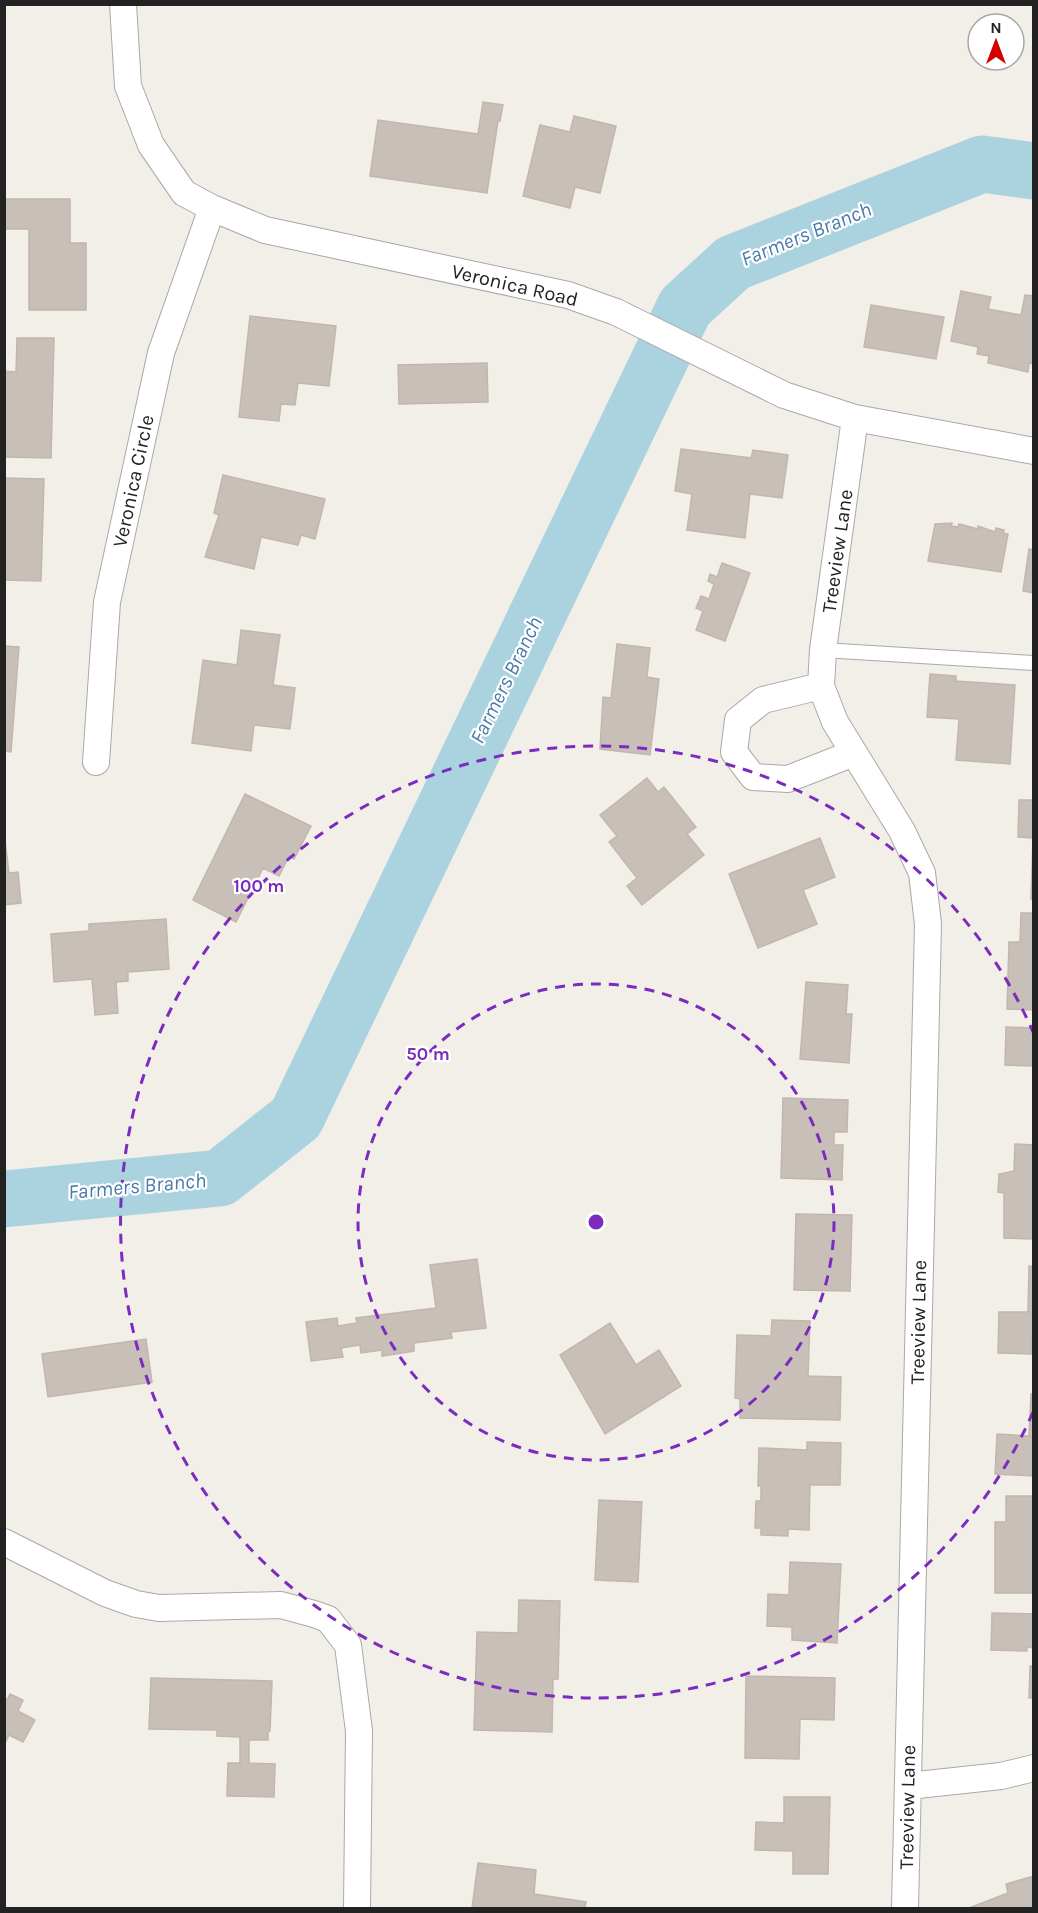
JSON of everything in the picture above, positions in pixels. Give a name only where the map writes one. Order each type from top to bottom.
[{"type":"street","name":"Veronica Road","points":[[123,4],[128,86],[151,145],[184,193],[212,208],[264,230],[568,295],[640,323],[784,395],[855,418],[1034,451]]},
{"type":"street","name":"Veronica Circle","points":[[96,762],[107,602],[161,353],[212,208]]},
{"type":"street","name":"Treeview Lane","points":[[855,418],[823,650],[821,686],[835,723],[902,831],[922,873],[927,924],[905,1908]]},
{"type":"street","points":[[821,686],[763,700],[738,720],[734,752],[753,777],[788,779],[854,753]]},
{"type":"street","points":[[4,1542],[105,1593],[136,1604],[159,1608],[280,1605],[328,1619],[348,1645],[359,1731],[357,1908]]},
{"type":"street","points":[[908,1786],[1001,1776],[1034,1768]]},
{"type":"lane","points":[[823,650],[1034,663]]},
{"type":"building","points":[[483,102],[503,105],[500,121],[498,121],[487,193],[370,176],[378,120],[478,134]]},
{"type":"building","points":[[574,116],[616,126],[600,193],[575,187],[570,208],[523,196],[540,125],[570,132]]},
{"type":"building","points":[[4,199],[70,199],[70,243],[86,243],[86,310],[29,310],[29,229],[4,229]]},
{"type":"building","points":[[961,291],[991,297],[988,309],[1021,315],[1025,295],[1034,296],[1034,364],[1029,363],[1028,372],[988,363],[989,356],[977,354],[978,347],[951,341]]},
{"type":"building","points":[[871,305],[944,317],[936,359],[864,347]]},
{"type":"building","points":[[250,316],[336,326],[329,386],[298,383],[295,405],[281,404],[279,421],[239,417]]},
{"type":"building","points":[[17,338],[54,338],[51,458],[4,457],[4,371],[16,372]]},
{"type":"building","points":[[487,363],[488,402],[399,404],[398,365]]},
{"type":"building","points":[[681,449],[751,458],[753,450],[788,455],[782,498],[750,494],[745,538],[687,530],[692,494],[675,491]]},
{"type":"building","points":[[223,475],[325,499],[315,539],[301,535],[298,545],[261,537],[254,569],[205,557],[219,515],[214,513]]},
{"type":"building","points":[[4,478],[44,479],[41,581],[4,580]]},
{"type":"building","points":[[952,523],[951,526],[958,527],[959,524],[978,529],[978,526],[995,532],[996,528],[1008,534],[1001,572],[928,561],[935,524]]},
{"type":"building","points":[[1029,549],[1034,550],[1034,593],[1023,591]]},
{"type":"building","points":[[722,563],[750,573],[725,641],[696,630],[703,611],[696,608],[701,596],[709,599],[714,584],[708,581],[710,574],[717,577]]},
{"type":"building","points":[[241,630],[280,635],[273,685],[295,688],[290,729],[254,725],[251,751],[192,743],[203,660],[237,665]]},
{"type":"building","points":[[617,644],[650,648],[647,677],[659,679],[650,755],[600,749],[603,697],[611,698]]},
{"type":"building","points":[[4,646],[19,647],[11,752],[4,751]]},
{"type":"building","points":[[930,674],[956,676],[956,681],[1015,685],[1010,764],[956,760],[959,719],[927,717]]},
{"type":"building","points":[[647,778],[658,792],[664,787],[696,827],[687,834],[704,855],[642,905],[627,886],[637,878],[609,842],[617,836],[600,815]]},
{"type":"building","points":[[245,794],[311,826],[294,859],[289,856],[279,876],[263,868],[236,922],[193,900]]},
{"type":"building","points":[[1019,800],[1034,800],[1034,899],[1031,899],[1033,838],[1018,837]]},
{"type":"building","points":[[4,832],[9,873],[18,872],[21,903],[4,905]]},
{"type":"building","points":[[820,838],[835,877],[803,890],[817,924],[758,948],[729,874]]},
{"type":"building","points":[[1021,913],[1034,913],[1034,1010],[1007,1009],[1009,942],[1020,942]]},
{"type":"building","points":[[166,919],[169,969],[128,972],[128,981],[116,982],[118,1013],[95,1015],[92,979],[54,982],[51,934],[89,931],[89,924]]},
{"type":"building","points":[[806,982],[848,985],[846,1014],[852,1014],[849,1063],[800,1059]]},
{"type":"building","points":[[1006,1027],[1034,1028],[1034,1066],[1005,1065]]},
{"type":"building","points":[[783,1098],[848,1100],[847,1132],[834,1132],[834,1145],[843,1145],[842,1180],[781,1178]]},
{"type":"building","points":[[1015,1144],[1034,1145],[1034,1239],[1004,1238],[1004,1193],[998,1192],[999,1174],[1014,1171]]},
{"type":"building","points":[[796,1214],[852,1215],[850,1291],[794,1290]]},
{"type":"building","points":[[477,1259],[486,1328],[451,1332],[452,1338],[414,1343],[414,1351],[382,1356],[382,1350],[361,1353],[360,1345],[341,1348],[343,1357],[311,1361],[306,1322],[337,1318],[338,1326],[357,1323],[356,1318],[436,1308],[430,1265]]},
{"type":"building","points":[[1029,1266],[1034,1267],[1032,1354],[998,1353],[999,1312],[1028,1312]]},
{"type":"building","points":[[772,1320],[810,1321],[808,1376],[841,1377],[840,1420],[740,1418],[740,1399],[735,1398],[737,1335],[771,1336]]},
{"type":"building","points":[[610,1323],[636,1365],[659,1350],[681,1386],[605,1434],[560,1355]]},
{"type":"building","points":[[146,1339],[152,1382],[48,1397],[42,1354]]},
{"type":"building","points":[[1031,1394],[1034,1394],[1034,1476],[995,1474],[997,1434],[1029,1436]]},
{"type":"building","points":[[807,1442],[841,1443],[840,1485],[810,1485],[809,1530],[788,1529],[788,1536],[761,1535],[761,1528],[755,1528],[756,1501],[761,1501],[761,1486],[758,1486],[759,1448],[807,1450]]},
{"type":"building","points":[[1006,1496],[1034,1496],[1034,1593],[995,1593],[995,1522],[1006,1522]]},
{"type":"building","points":[[599,1500],[642,1502],[638,1582],[595,1580]]},
{"type":"building","points":[[790,1562],[841,1564],[837,1643],[792,1640],[792,1627],[767,1626],[768,1594],[789,1595]]},
{"type":"building","points":[[519,1600],[560,1601],[558,1679],[553,1679],[552,1732],[474,1730],[477,1632],[518,1633]]},
{"type":"building","points":[[992,1613],[1034,1614],[1034,1648],[1027,1647],[1027,1651],[991,1650]]},
{"type":"building","points":[[1030,1666],[1034,1666],[1034,1698],[1029,1698]]},
{"type":"building","points":[[746,1676],[835,1678],[834,1720],[800,1719],[799,1759],[745,1758]]},
{"type":"building","points":[[151,1678],[272,1681],[268,1740],[249,1740],[249,1763],[275,1764],[274,1797],[227,1796],[228,1763],[240,1763],[240,1737],[217,1736],[217,1730],[149,1729]]},
{"type":"building","points":[[10,1694],[23,1700],[18,1711],[35,1720],[23,1742],[9,1735],[4,1745],[4,1698],[7,1700]]},
{"type":"building","points":[[784,1797],[830,1797],[828,1874],[793,1874],[793,1851],[755,1850],[756,1822],[784,1823]]},
{"type":"building","points":[[478,1863],[536,1870],[534,1894],[586,1902],[585,1908],[472,1908]]},
{"type":"building","points":[[1034,1876],[1034,1908],[969,1908],[1008,1893],[1006,1884]]},
{"type":"waterway","name":"Farmers Branch","points":[[4,1199],[220,1178],[296,1118],[685,307],[733,263],[982,164],[1034,171]]}]
